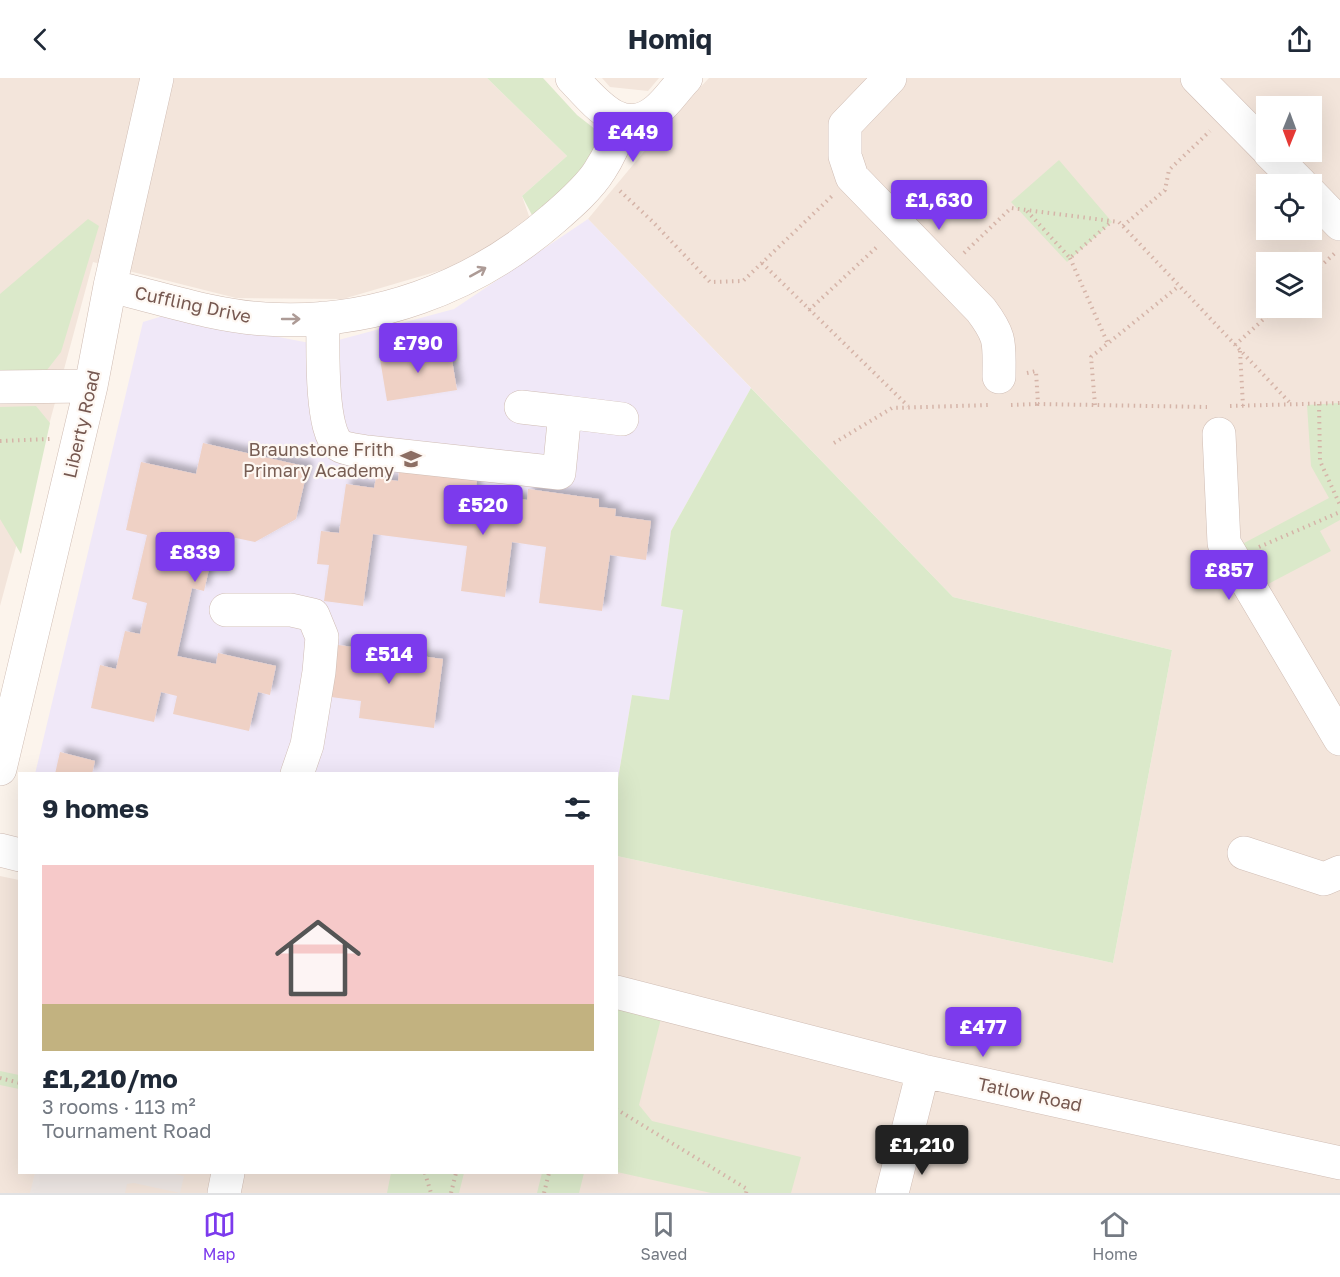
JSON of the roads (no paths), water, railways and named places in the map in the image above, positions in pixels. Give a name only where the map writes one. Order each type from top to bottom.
[{"type":"street","name":"Liberty Road","points":[[0,769],[91,386],[110,286],[157,78]]},
{"type":"street","points":[[572,78],[598,105],[623,121],[644,119],[657,110],[686,78]]},
{"type":"street","points":[[890,78],[845,125],[845,156],[852,177],[981,310],[995,329],[1000,345],[997,396]]},
{"type":"street","points":[[1197,78],[1256,138]]},
{"type":"street","name":"Cuffling Drive","points":[[110,286],[226,314],[265,319],[322,318],[390,306],[419,298],[461,281],[502,259],[563,210],[599,172],[623,121]]},
{"type":"street","points":[[1280,162],[1291,174]]},
{"type":"street","points":[[1322,205],[1340,224]]},
{"type":"street","points":[[322,318],[326,413],[331,436],[340,446],[367,452],[559,473],[565,412]]},
{"type":"street","points":[[0,387],[91,386]]},
{"type":"street","points":[[521,407],[622,419]]},
{"type":"street","points":[[1219,416],[1224,543],[1340,739]]},
{"type":"street","points":[[226,610],[291,610],[314,615],[322,637],[319,672],[307,745],[298,772]]},
{"type":"street","points":[[0,850],[18,854]]},
{"type":"street","points":[[1244,853],[1324,879],[1340,872]]},
{"type":"street","name":"Tatlow Road","points":[[618,993],[923,1071],[1340,1163]]},
{"type":"street","points":[[892,1193],[923,1071]]},
{"type":"street","points":[[224,1193],[228,1174]]},
{"type":"place","name":"Braunstone Frith Primary Academy","points":[[411,459]]}]
